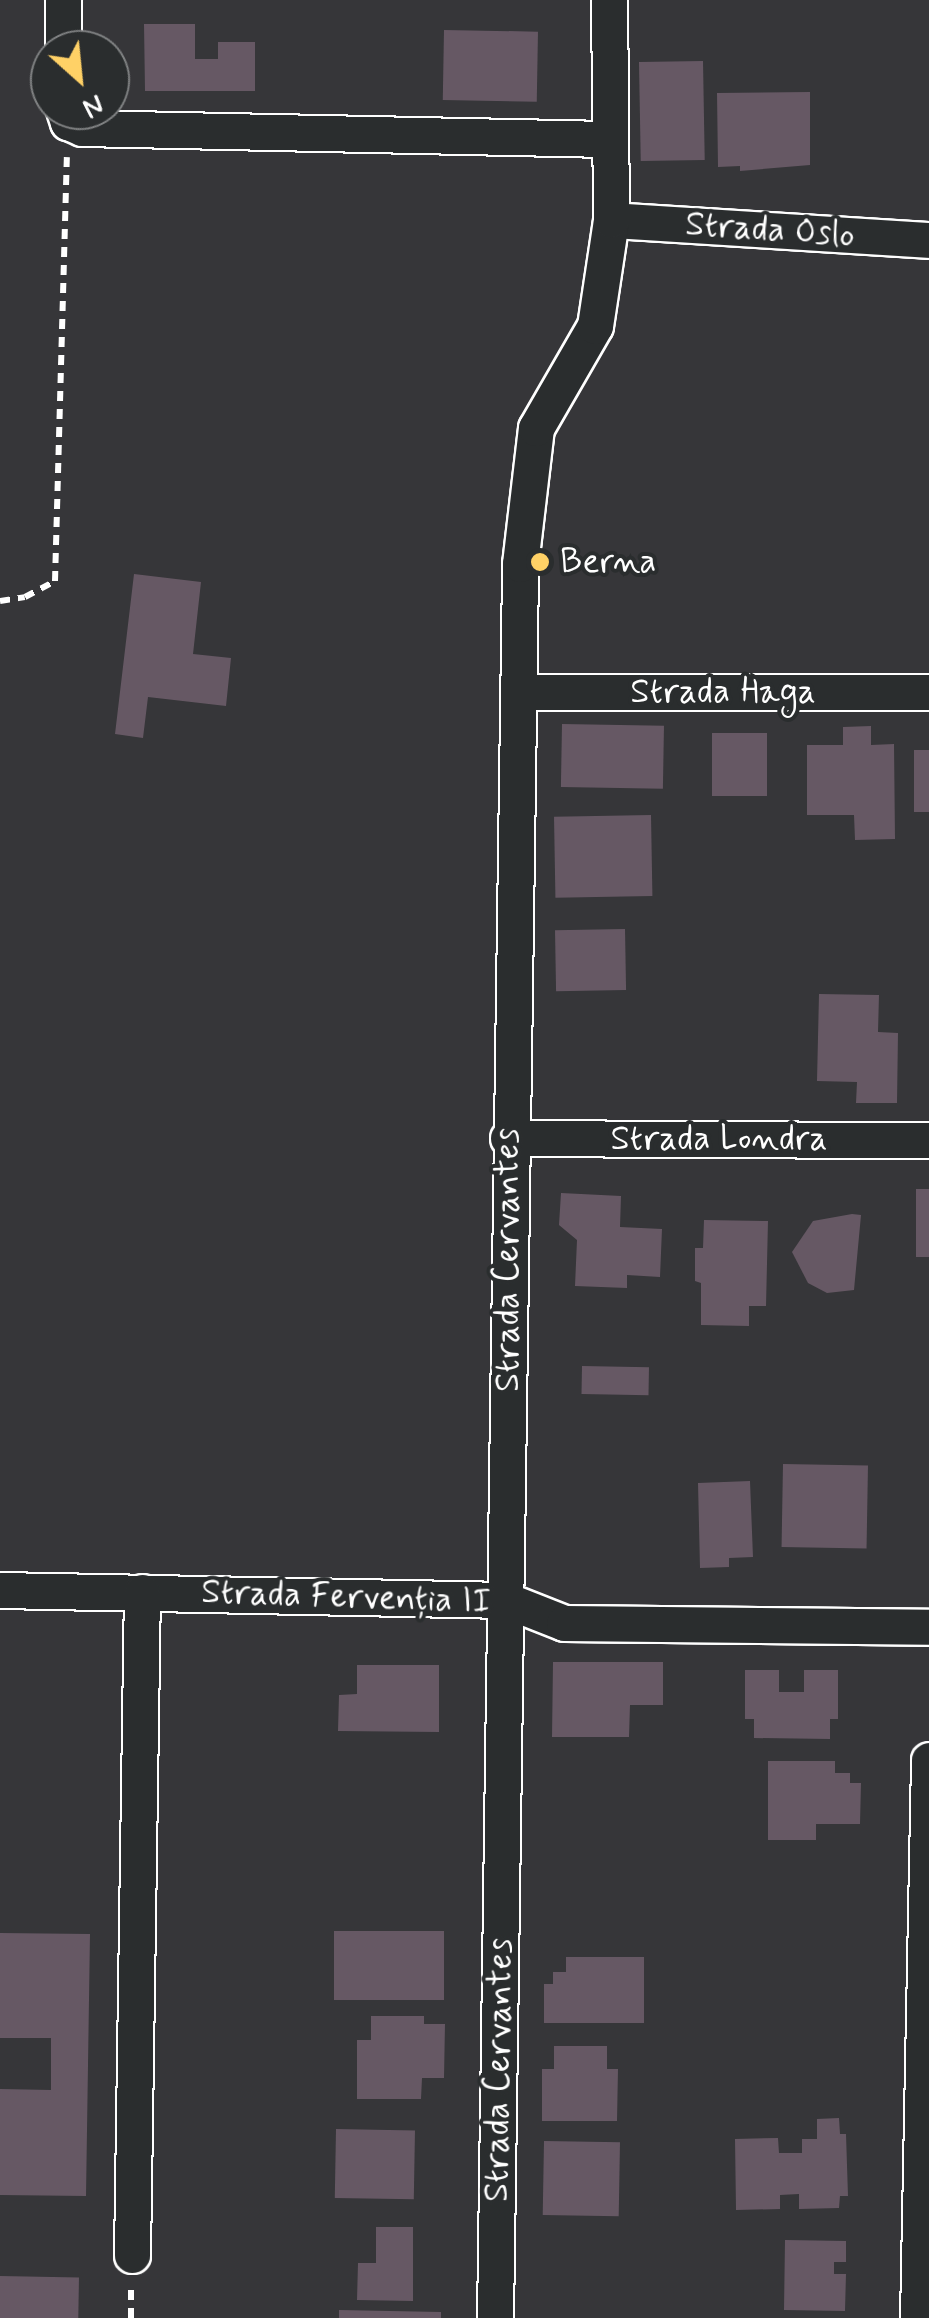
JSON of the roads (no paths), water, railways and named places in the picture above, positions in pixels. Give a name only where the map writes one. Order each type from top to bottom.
[{"type":"street","points":[[63,0],[64,30]]},
{"type":"street","name":"Strada Cervantes","points":[[495,2318],[506,1600],[508,1138],[520,564],[536,428],[594,326],[612,220],[610,0]]},
{"type":"street","points":[[130,129],[609,139]]},
{"type":"street","name":"Strada Oslo","points":[[612,220],[929,240]]},
{"type":"street","name":"Strada Haga","points":[[518,692],[929,692]]},
{"type":"street","name":"Strada Londra","points":[[508,1138],[929,1140]]},
{"type":"street","name":"Strada Fervenția II","points":[[0,1590],[506,1600],[564,1623],[929,1627]]},
{"type":"street","points":[[132,2255],[142,1592]]},
{"type":"street","points":[[918,2318],[929,1760]]},
{"type":"place","name":"Berna","points":[[540,562]]}]
